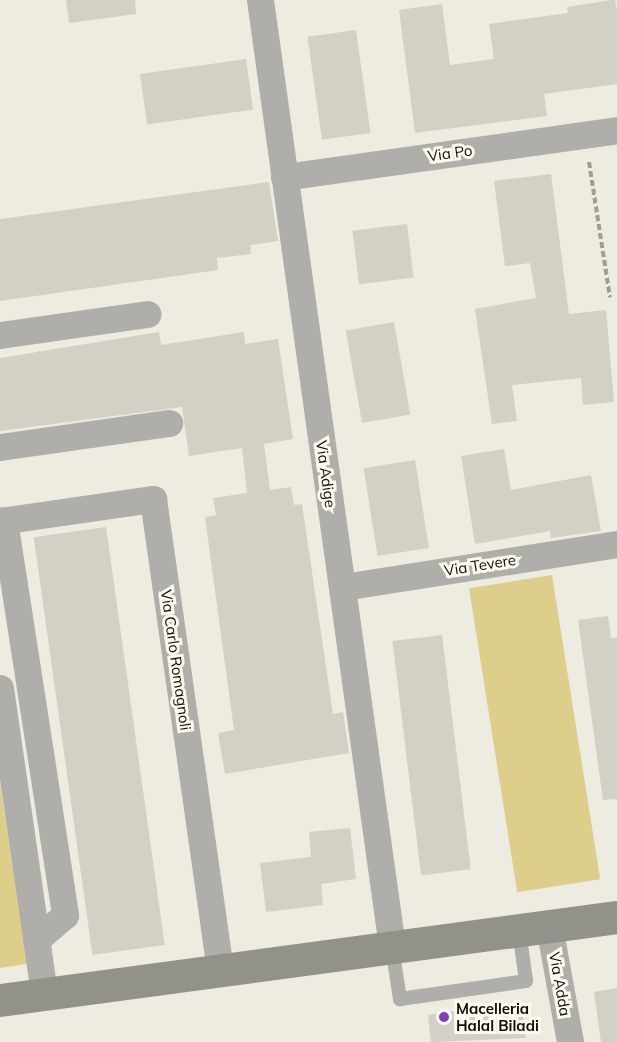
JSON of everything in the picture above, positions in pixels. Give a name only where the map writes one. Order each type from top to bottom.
[{"type":"main road","points":[[0,1000],[617,917]]},
{"type":"street","name":"Via Adige","points":[[260,0],[392,947]]},
{"type":"street","name":"Via Po","points":[[284,177],[617,130]]},
{"type":"street","points":[[0,335],[148,314]]},
{"type":"street","points":[[0,447],[169,423]]},
{"type":"street","name":"Via Carlo Romagnoli","points":[[36,940],[66,915],[2,520],[153,499],[220,970]]},
{"type":"street","name":"Via Tevere","points":[[343,587],[617,544]]},
{"type":"street","points":[[0,688],[44,994]]},
{"type":"street","name":"Via Adda","points":[[534,928],[570,1042]]},
{"type":"lane","points":[[392,947],[400,999],[526,981],[534,928]]},
{"type":"path","points":[[584,134],[610,297]]},
{"type":"shaded area","points":[[552,575],[600,879],[517,892],[469,588]]},
{"type":"shaded area","points":[[0,783],[27,964],[0,968]]},
{"type":"building","points":[[66,0],[135,0],[136,14],[69,23]]},
{"type":"building","points":[[615,0],[617,84],[544,94],[547,116],[415,133],[399,10],[442,4],[450,65],[494,59],[489,24],[568,13],[567,7]]},
{"type":"building","points":[[356,30],[370,133],[322,140],[307,37]]},
{"type":"building","points":[[246,59],[253,110],[147,124],[140,74]]},
{"type":"building","points":[[551,174],[569,314],[606,310],[614,402],[583,405],[581,378],[512,385],[517,421],[492,424],[475,309],[536,298],[530,263],[505,266],[494,181]]},
{"type":"building","points":[[269,182],[278,241],[250,245],[251,254],[217,258],[218,270],[0,301],[0,219]]},
{"type":"building","points":[[407,224],[414,278],[359,284],[352,231]]},
{"type":"building","points":[[394,322],[410,415],[362,423],[346,331]]},
{"type":"building","points":[[159,332],[161,345],[244,332],[245,344],[278,339],[293,439],[264,444],[270,490],[291,487],[294,505],[302,504],[333,714],[343,712],[349,753],[225,774],[218,733],[234,730],[205,517],[216,515],[213,498],[247,493],[242,448],[189,456],[182,407],[0,431],[0,358]]},
{"type":"building","points":[[504,449],[511,490],[591,475],[601,531],[551,538],[550,531],[475,544],[461,456]]},
{"type":"building","points":[[415,460],[429,548],[378,556],[364,468]]},
{"type":"building","points":[[106,527],[165,945],[92,955],[34,537]]},
{"type":"building","points":[[608,616],[611,638],[617,638],[617,799],[603,800],[578,620]]},
{"type":"building","points":[[442,635],[471,869],[421,875],[392,641]]},
{"type":"building","points":[[350,828],[356,879],[321,884],[323,905],[266,912],[260,863],[311,857],[309,832]]},
{"type":"building","points":[[617,988],[617,1042],[601,1042],[594,992]]},
{"type":"building","points":[[521,1002],[526,1038],[431,1042],[428,1015]]},
{"type":"place","name":"Macelleria Halal Biladi","points":[[444,1017]]}]
